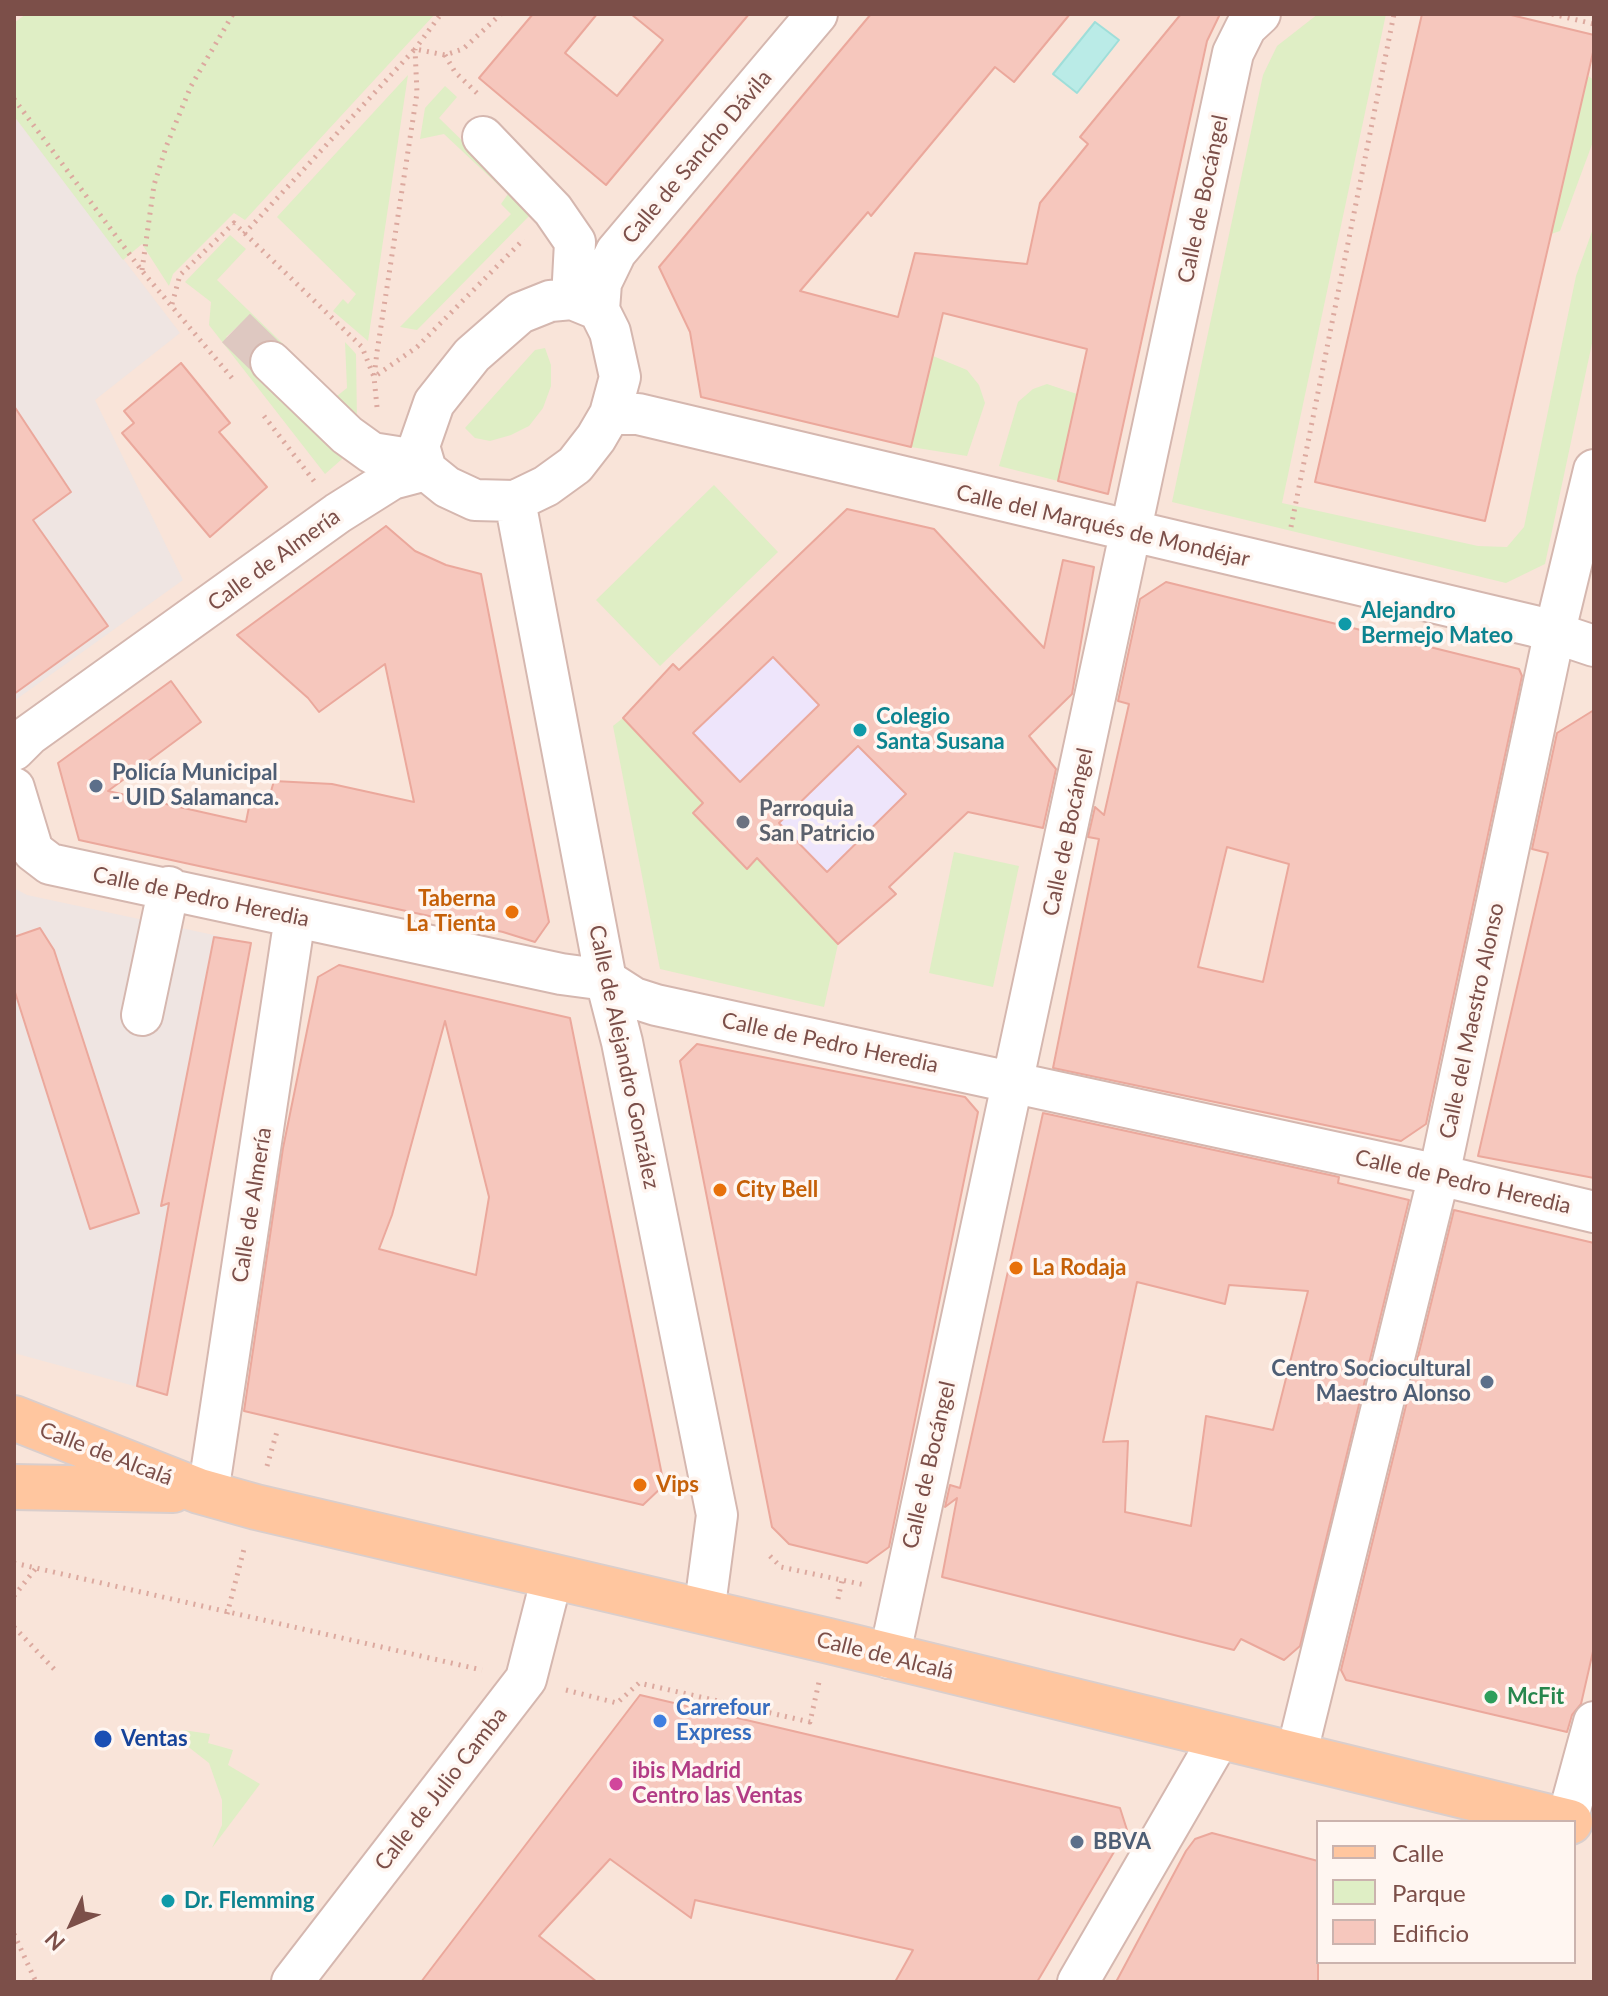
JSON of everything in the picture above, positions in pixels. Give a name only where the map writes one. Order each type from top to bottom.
[{"type":"main road","name":"Calle de Alcalá","points":[[14,1418],[204,1492],[1562,1820]]},
{"type":"main road","name":"Calle de Alcalá","points":[[14,1487],[204,1492]]},
{"type":"street","name":"Calle de Sancho Dávila","points":[[585,305],[601,283],[616,252],[817,14]]},
{"type":"street","name":"Calle de Bocángel","points":[[889,1658],[1233,53],[1246,27],[1260,14]]},
{"type":"street","points":[[271,362],[347,435],[372,453],[424,465],[447,487],[475,500],[515,501],[546,486],[575,465],[610,414],[620,377],[610,332],[585,305],[575,242],[553,210],[483,137]]},
{"type":"street","points":[[424,465],[419,446],[424,425],[434,403],[472,355],[520,313],[550,301],[585,305]]},
{"type":"street","name":"Calle del Marqués de Mondéjar","points":[[610,414],[638,414],[1132,534],[1534,626],[1594,646]]},
{"type":"street","name":"Calle de Almería","points":[[14,750],[29,735],[338,513],[392,479],[424,465]]},
{"type":"street","name":"Calle del Maestro Alonso","points":[[1296,1756],[1439,1175],[1554,635],[1594,470]]},
{"type":"street","name":"Calle de Alejandro González","points":[[515,501],[606,980],[622,1042],[717,1515],[704,1613]]},
{"type":"street","name":"Calle de Pedro Heredia","points":[[14,788],[33,851],[50,864],[169,887],[561,974],[606,980],[634,998],[656,1005],[1439,1175],[1594,1212]]},
{"type":"street","points":[[142,1015],[169,887]]},
{"type":"street","name":"Calle de Almería","points":[[204,1492],[295,917]]},
{"type":"street","name":"Calle de Julio Camba","points":[[292,1982],[526,1679],[552,1577]]},
{"type":"street","points":[[1570,1820],[1594,1722]]},
{"type":"street","points":[[1091,1978],[1220,1737]]},
{"type":"path","points":[[142,271],[154,185],[166,147],[191,86],[233,14]]},
{"type":"path","points":[[244,234],[415,49],[441,14]]},
{"type":"path","points":[[415,49],[445,55],[463,49],[501,14]]},
{"type":"path","points":[[1288,540],[1394,14]]},
{"type":"path","points":[[1552,14],[1594,24]]},
{"type":"path","points":[[377,352],[417,93],[415,49]]},
{"type":"path","points":[[14,99],[142,271],[239,386]]},
{"type":"path","points":[[172,304],[180,275],[234,223],[362,347],[374,377],[417,347],[553,210]]},
{"type":"path","points":[[259,410],[320,489]]},
{"type":"path","points":[[770,1556],[781,1567],[901,1594]]},
{"type":"path","points":[[14,1563],[526,1679],[617,1703],[639,1683],[810,1722],[842,1580]]},
{"type":"path","points":[[14,1596],[36,1568]]},
{"type":"path","points":[[14,1627],[54,1669]]},
{"type":"path","points":[[14,1934],[36,1982]]},
{"type":"shaded area","points":[[14,14],[1594,14],[1594,1982],[14,1982]]},
{"type":"shaded area","points":[[14,116],[180,333],[95,400],[183,580],[14,701]]},
{"type":"shaded area","name":"Colegio Santa Susana","points":[[828,527],[1042,723],[1029,736],[1038,746],[889,887],[896,894],[838,944],[756,859],[747,869],[718,818],[707,828],[693,814],[703,804],[623,718],[673,664],[680,670]]},
{"type":"shaded area","points":[[14,888],[27,895],[251,943],[167,1395],[14,1353]]},
{"type":"green space","points":[[26,14],[435,14],[245,220],[234,213],[173,274],[169,286],[142,244],[123,260],[14,116],[14,23]]},
{"type":"green space","points":[[1318,14],[1386,14],[1282,503],[1478,546],[1507,547],[1524,527],[1576,276],[1594,226],[1594,334],[1545,564],[1506,583],[1172,502],[1263,75],[1277,46]]},
{"type":"green space","points":[[408,75],[368,341],[333,311],[343,299],[348,304],[356,294],[277,217]]},
{"type":"green space","points":[[1588,76],[1594,80],[1594,139],[1560,231],[1551,234]]},
{"type":"green space","points":[[445,86],[457,97],[439,118],[534,211],[417,330],[400,327],[511,214],[501,204],[508,194],[444,134],[420,139],[425,108]]},
{"type":"green space","points":[[230,235],[246,249],[217,280],[337,396],[347,388],[345,342],[356,354],[357,422],[246,319],[226,337],[342,449],[342,459],[325,474],[209,325],[211,302],[185,282]]},
{"type":"green space","points":[[545,348],[551,365],[551,386],[543,408],[529,426],[490,441],[475,438],[465,428],[535,350]]},
{"type":"green space","points":[[933,356],[967,370],[979,385],[985,403],[967,456],[911,447]]},
{"type":"green space","points":[[1047,384],[1077,394],[1058,481],[999,466],[1018,402],[1033,389]]},
{"type":"green space","points":[[714,485],[778,552],[660,666],[596,600]]},
{"type":"green space","points":[[623,718],[703,803],[693,814],[707,828],[719,818],[747,868],[757,858],[838,944],[824,1007],[660,969],[613,726]]},
{"type":"green space","points":[[954,852],[1019,866],[993,987],[929,973]]},
{"type":"green space","points":[[183,1730],[210,1734],[208,1743],[233,1750],[228,1765],[260,1784],[212,1848],[222,1825],[222,1800],[209,1763],[177,1738]]},
{"type":"water","points":[[1095,22],[1119,40],[1077,93],[1053,74]]},
{"type":"building","points":[[533,14],[597,14],[565,53],[617,96],[663,40],[631,14],[749,14],[606,185],[479,78]]},
{"type":"building","points":[[871,14],[1070,14],[1014,82],[995,67],[871,216],[868,212],[800,291],[898,317],[915,253],[1027,264],[1040,203],[1088,144],[1080,137],[1181,14],[1220,14],[1207,41],[1108,494],[1058,481],[1087,349],[943,313],[911,447],[701,397],[690,332],[659,267]]},
{"type":"building","points":[[1422,14],[1507,14],[1594,35],[1594,48],[1485,521],[1315,482]]},
{"type":"building","points":[[181,363],[230,423],[219,432],[267,487],[210,537],[122,433],[134,423],[124,411]]},
{"type":"building","points":[[14,406],[71,492],[33,520],[108,626],[14,694]]},
{"type":"building","name":"Colegio Santa Susana","points":[[847,509],[934,529],[1044,648],[1063,560],[1094,567],[1072,694],[1029,736],[1056,769],[1043,828],[968,812],[889,887],[896,894],[838,944],[757,858],[747,869],[693,813],[703,803],[623,718],[673,664],[679,670]],"holes":[[[773,657],[819,705],[740,782],[693,733]],[[858,746],[906,794],[827,872],[779,823]]]},
{"type":"building","points":[[386,526],[415,551],[446,565],[481,574],[549,922],[535,942],[503,932],[79,840],[58,763],[171,681],[201,722],[108,791],[246,822],[250,802],[267,805],[274,781],[332,784],[414,802],[385,664],[319,712],[308,698],[237,635]]},
{"type":"building","points":[[1166,582],[1519,669],[1522,676],[1426,1124],[1401,1141],[1053,1068],[1099,839],[1088,837],[1095,807],[1104,815],[1129,704],[1118,701],[1140,599]],"holes":[[[1227,847],[1289,864],[1263,982],[1198,967]]]},
{"type":"building","points":[[1594,710],[1594,1178],[1478,1156],[1548,853],[1532,849],[1557,733]]},
{"type":"building","points":[[40,928],[54,950],[139,1213],[90,1229],[14,989],[14,937]]},
{"type":"building","points":[[214,937],[251,943],[167,1395],[137,1386],[169,1203],[161,1206]]},
{"type":"building","points":[[339,965],[570,1018],[664,1485],[643,1505],[244,1411],[283,1148],[318,977]],"holes":[[[445,1021],[489,1197],[476,1275],[379,1249],[392,1215]]]},
{"type":"building","points":[[697,1044],[965,1097],[978,1112],[889,1547],[867,1563],[789,1544],[772,1527],[680,1061]]},
{"type":"building","points":[[1043,1113],[1339,1177],[1338,1183],[1409,1200],[1300,1646],[1284,1660],[1241,1639],[1234,1650],[942,1577],[957,1498],[945,1507],[950,1485],[960,1488]],"holes":[[[1137,1282],[1225,1304],[1229,1285],[1308,1291],[1273,1430],[1206,1416],[1191,1526],[1125,1512],[1128,1441],[1103,1442]]]},
{"type":"building","points":[[1454,1210],[1594,1243],[1594,1647],[1581,1704],[1572,1715],[1567,1732],[1346,1680],[1341,1670]]},
{"type":"building","points":[[640,1695],[1120,1808],[1127,1830],[1037,1982],[895,1982],[913,1950],[695,1900],[691,1918],[610,1859],[539,1936],[597,1982],[421,1982]]},
{"type":"building","points":[[1212,1833],[1316,1860],[1318,1982],[1116,1982],[1195,1839]]},
{"type":"tunnel","points":[[236,328],[271,362]]},
{"type":"place","name":"Alejandro Bermejo Mateo","points":[[1345,624]]},
{"type":"place","name":"Colegio Santa Susana","points":[[860,730]]},
{"type":"place","name":"Policía Municipal - UID Salamanca.","points":[[96,786]]},
{"type":"place","name":"Parroquia San Patricio","points":[[743,822]]},
{"type":"place","name":"Taberna La Tienta","points":[[512,912]]},
{"type":"place","name":"City Bell","points":[[720,1190]]},
{"type":"place","name":"La Rodaja","points":[[1016,1268]]},
{"type":"place","name":"Centro Sociocultural Maestro Alonso","points":[[1487,1382]]},
{"type":"place","name":"Vips","points":[[640,1485]]},
{"type":"place","name":"McFit","points":[[1491,1697]]},
{"type":"place","name":"Carrefour Express","points":[[660,1721]]},
{"type":"place","name":"Ventas","points":[[103,1739]]},
{"type":"place","name":"ibis Madrid Centro las Ventas","points":[[616,1784]]},
{"type":"place","name":"BBVA","points":[[1077,1842]]},
{"type":"place","name":"Dr. Flemming","points":[[168,1901]]}]
